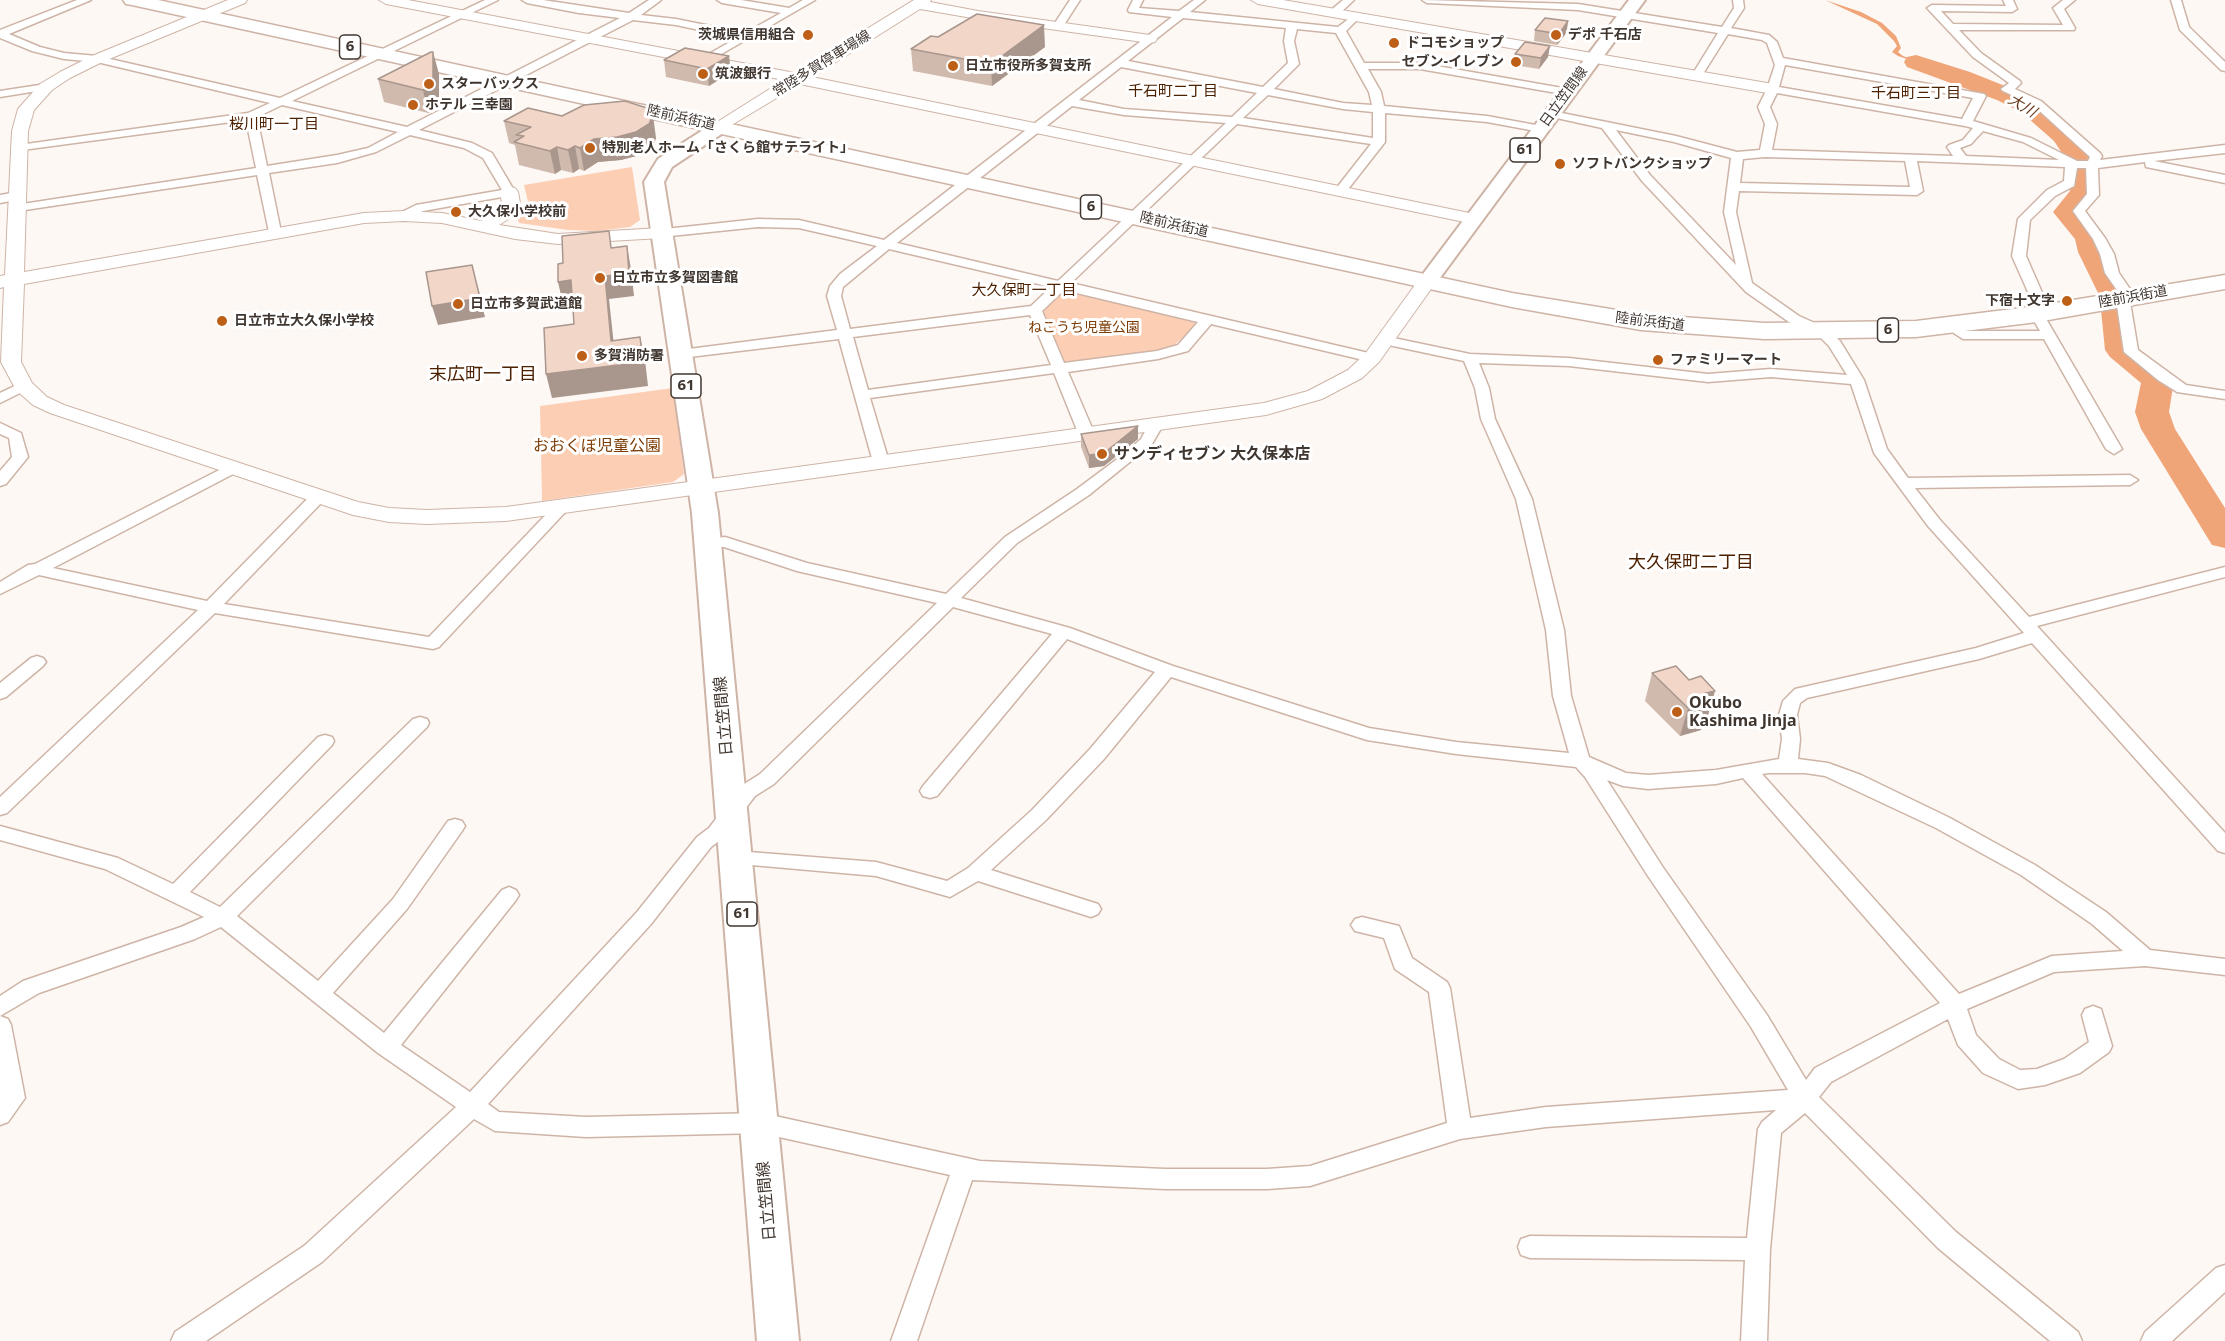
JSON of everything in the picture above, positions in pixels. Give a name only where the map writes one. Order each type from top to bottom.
[{"type":"highway","name":"陸前浜街道","points":[[132,0],[1133,216],[1427,282],[1531,304],[1641,322],[1733,329],[1823,332],[1881,331],[2043,320],[2126,299],[2225,282]]},
{"type":"main road","name":"日立笠間線","points":[[1427,282],[1637,0]]},
{"type":"main road","name":"日立笠間線","points":[[720,127],[675,155],[658,172],[654,182],[708,543],[761,1123],[778,1341]]},
{"type":"street","points":[[0,34],[86,0]]},
{"type":"street","points":[[240,0],[97,59],[46,87],[26,109],[22,119],[20,149],[11,202],[6,281],[12,362],[22,386],[40,401],[75,416],[353,508],[389,515],[427,517],[506,514],[1155,426],[1232,415],[1291,403],[1336,386],[1355,374],[1378,349],[1427,282]]},
{"type":"street","points":[[386,0],[589,37],[798,79],[1474,219]]},
{"type":"street","points":[[20,149],[251,116],[493,0]]},
{"type":"street","points":[[527,0],[579,10],[676,22],[745,36]]},
{"type":"street","points":[[11,202],[262,170],[355,155],[386,144],[632,16],[656,0]]},
{"type":"street","points":[[722,0],[790,11]]},
{"type":"street","points":[[704,61],[810,0]]},
{"type":"street","points":[[1058,26],[1075,0]]},
{"type":"street","points":[[1138,0],[1133,10],[1340,30],[1355,17]]},
{"type":"street","points":[[881,462],[834,296],[837,286],[845,277],[889,245],[1200,0]]},
{"type":"street","points":[[1258,0],[1966,123],[2027,140],[2073,164]]},
{"type":"street","points":[[1334,13],[1349,0]]},
{"type":"street","points":[[1427,0],[1578,3],[1627,15],[1765,37],[1772,42],[1780,65],[1773,89],[1764,107],[1770,124],[1766,153]]},
{"type":"street","points":[[1697,75],[1738,8],[1738,0]]},
{"type":"street","points":[[2008,0],[2012,9],[1932,8],[1977,55],[2016,83],[2007,89],[2037,103],[2096,156],[2092,165],[2093,195],[2079,211],[2088,226],[2099,237],[2112,273],[2126,299],[2131,352],[2163,377],[2182,388],[2225,395]]},
{"type":"street","points":[[2055,0],[2070,0]]},
{"type":"street","points":[[1952,27],[2070,28],[2058,8],[2070,0]]},
{"type":"street","points":[[2176,0],[2184,28],[2225,68]]},
{"type":"street","points":[[920,1],[1058,26],[1150,39]]},
{"type":"street","name":"常陸多賀停車場線","points":[[720,127],[920,1]]},
{"type":"street","points":[[681,354],[1035,310],[1294,64],[1289,41],[1292,26]]},
{"type":"street","points":[[1340,30],[1375,92],[1379,111],[1378,142],[1341,190]]},
{"type":"street","points":[[0,34],[36,49],[64,56],[97,59],[411,131],[480,150],[495,164],[509,192],[511,203],[504,214],[486,226]]},
{"type":"street","points":[[1779,61],[1980,96],[1966,123]]},
{"type":"street","points":[[1119,63],[1379,111],[1606,125],[1676,139],[1737,156],[1766,153],[2092,165],[2225,149]]},
{"type":"street","points":[[1361,66],[1420,66],[1568,92]]},
{"type":"street","points":[[0,94],[46,87]]},
{"type":"street","points":[[1070,102],[1124,112],[1198,116],[1378,142]]},
{"type":"street","points":[[251,116],[275,232]]},
{"type":"street","points":[[1606,125],[1646,178],[1746,283],[1794,319],[1823,332],[1835,344],[1857,380],[1879,450],[1934,523],[2225,846]]},
{"type":"street","points":[[1963,160],[1953,147],[1967,142],[1980,127]]},
{"type":"street","points":[[1737,156],[1730,212],[1746,283]]},
{"type":"street","points":[[1734,187],[1917,190],[1911,159]]},
{"type":"street","points":[[2137,161],[2225,179]]},
{"type":"street","points":[[2073,164],[2070,183],[2051,193],[2024,219],[2019,256],[2043,320],[2114,449]]},
{"type":"street","points":[[404,216],[420,207],[509,192]]},
{"type":"street","points":[[6,281],[347,220],[404,216],[442,218],[514,234],[558,239],[602,238],[781,222],[799,224],[1208,319],[1378,349],[1470,358],[1569,362],[1708,378],[1771,374],[1857,380]]},
{"type":"street","points":[[1035,310],[1087,435]]},
{"type":"street","points":[[862,395],[1158,355],[1183,348],[1208,319]]},
{"type":"street","points":[[1470,358],[1482,388],[1488,419],[1524,499],[1555,630],[1562,696],[1581,760],[1592,772],[1654,871],[1759,1022],[1805,1098],[1947,1240],[2069,1341]]},
{"type":"street","points":[[0,399],[22,386]]},
{"type":"street","points":[[184,1341],[313,1254],[471,1107],[644,918],[704,842],[716,833],[748,791],[767,779],[1011,540],[1083,492],[1129,457],[1147,441],[1155,426]]},
{"type":"street","points":[[0,428],[16,436],[20,457],[0,481]]},
{"type":"street","points":[[0,589],[231,469]]},
{"type":"street","points":[[1904,483],[2130,480]]},
{"type":"street","points":[[0,808],[211,607],[318,497]]},
{"type":"street","points":[[34,570],[211,607],[433,643],[562,507]]},
{"type":"street","points":[[708,543],[725,542],[804,567],[948,600],[1064,632],[1167,670],[1367,734],[1455,748],[1581,760],[1623,779],[1648,782],[1716,777],[1769,766],[1828,770],[1854,780],[1942,823],[2028,870],[2099,918],[2145,958]]},
{"type":"street","points":[[1788,766],[1791,739],[1788,715],[1792,701],[1801,693],[1979,653],[2028,630],[2225,572]]},
{"type":"street","points":[[930,791],[1064,632]]},
{"type":"street","points":[[0,693],[37,662]]},
{"type":"street","points":[[736,858],[876,869],[950,889],[975,873],[1039,815],[1097,754],[1167,670]]},
{"type":"street","points":[[0,1007],[31,987],[188,933],[223,917],[420,723]]},
{"type":"street","points":[[177,893],[325,741]]},
{"type":"street","points":[[1748,770],[1955,1005],[1966,1039],[1991,1066],[2018,1080],[2037,1078],[2072,1066],[2101,1046],[2093,1016]]},
{"type":"street","points":[[1716,777],[1768,793]]},
{"type":"street","points":[[319,994],[400,904],[455,826]]},
{"type":"street","points":[[0,833],[111,863],[223,917],[386,1047],[471,1107],[495,1121],[574,1126],[761,1123],[981,1171],[1165,1179],[1277,1179],[1310,1176],[1460,1129],[1546,1117],[1805,1098]]},
{"type":"street","points":[[975,873],[1091,909]]},
{"type":"street","points":[[386,1047],[509,895]]},
{"type":"street","points":[[1362,926],[1392,932],[1403,963],[1439,988],[1460,1129]]},
{"type":"street","points":[[1754,1341],[1758,1249],[1770,1129],[1805,1098],[1823,1076],[1955,1005],[2052,964],[2145,958],[2225,967]]},
{"type":"street","points":[[0,1025],[13,1098],[0,1115]]},
{"type":"street","points":[[904,1341],[963,1168]]},
{"type":"street","points":[[1530,1247],[1758,1249]]},
{"type":"street","points":[[2154,1341],[2225,1276]]},
{"type":"green space","points":[[632,167],[640,220],[630,227],[597,231],[568,230],[519,223],[517,217],[525,210],[528,202],[524,185]]},
{"type":"green space","name":"ねこうち児童公園","points":[[1069,291],[1189,317],[1197,326],[1173,346],[1149,353],[1071,364],[1062,363],[1040,312],[1059,293]]},
{"type":"green space","name":"おおくぼ児童公園","points":[[673,388],[684,474],[673,482],[542,501],[540,406]]},
{"type":"shaded area","points":[[1825,0],[1861,12],[1882,23],[1896,36],[1901,48],[1898,52],[1903,56],[2003,91],[2034,107],[2078,146],[2085,154],[2085,160],[2073,156],[2074,152],[2033,108],[1998,90],[1898,56],[1892,52],[1897,46],[1894,41],[1877,24]]},
{"type":"shaded area","points":[[2083,167],[2086,190],[2079,202],[2068,204],[2067,207],[2096,240],[2103,263],[2116,289],[2104,292],[2086,239],[2062,212],[2068,199],[2074,198],[2076,193],[2071,190],[2075,182],[2074,168]]},
{"type":"building","points":[[977,14],[1044,25],[991,64],[911,49],[931,36],[938,37]]},
{"type":"building","points":[[1545,18],[1568,21],[1559,34],[1535,30]]},
{"type":"building","points":[[1525,42],[1550,46],[1541,58],[1515,54]]},
{"type":"building","points":[[685,48],[729,56],[707,69],[664,60]]},
{"type":"building","points":[[433,52],[433,85],[423,90],[378,79]]},
{"type":"building","points":[[625,101],[647,108],[653,115],[649,124],[636,132],[617,137],[594,139],[580,148],[575,146],[568,150],[557,147],[550,151],[514,142],[524,136],[516,135],[531,127],[504,121],[528,108],[562,116],[584,105]]},
{"type":"building","points":[[609,231],[611,248],[627,246],[629,274],[605,276],[611,341],[640,337],[643,362],[546,374],[544,328],[574,324],[571,280],[558,282],[558,264],[563,263],[562,236]]},
{"type":"building","points":[[472,265],[480,298],[432,306],[426,272]]},
{"type":"building","points":[[1138,426],[1104,453],[1089,455],[1081,434]]},
{"type":"building","points":[[1676,666],[1689,680],[1701,676],[1715,691],[1702,694],[1709,701],[1688,708],[1652,673]]},
{"type":"waterway","name":"大川","points":[[1916,62],[2006,95],[2030,107],[2064,136],[2079,159],[2079,179],[2084,192],[2067,212],[2089,237],[2093,252],[2111,291]]},
{"type":"waterway","name":"大川","points":[[2116,310],[2121,350],[2158,380],[2152,412],[2158,429],[2225,537]]},
{"type":"place","name":"茨城県信用組合","points":[[808,35]]},
{"type":"place","name":"デポ 千石店","points":[[1556,35]]},
{"type":"place","name":"ドコモショップ","points":[[1394,43]]},
{"type":"place","name":"セブン-イレブン","points":[[1516,62]]},
{"type":"place","name":"日立市役所多賀支所","points":[[953,66]]},
{"type":"place","name":"筑波銀行","points":[[703,74]]},
{"type":"place","name":"スターバックス","points":[[429,84]]},
{"type":"place","name":"ホテル 三幸園","points":[[413,105]]},
{"type":"place","name":"特別老人ホーム「さくら館サテライト」","points":[[590,148]]},
{"type":"place","name":"ソフトバンクショップ","points":[[1560,164]]},
{"type":"place","name":"大久保小学校前","points":[[456,212]]},
{"type":"place","name":"日立市立多賀図書館","points":[[600,278]]},
{"type":"place","name":"下宿十文字","points":[[2067,301]]},
{"type":"place","name":"日立市多賀武道館","points":[[458,304]]},
{"type":"place","name":"日立市立大久保小学校","points":[[222,321]]},
{"type":"place","name":"多賀消防署","points":[[582,356]]},
{"type":"place","name":"ファミリーマート","points":[[1658,360]]},
{"type":"place","name":"サンディセブン 大久保本店","points":[[1102,454]]},
{"type":"place","name":"Okubo Kashima Jinja","points":[[1677,712]]},
{"type":"district","name":"千石町二丁目","points":[[1173,92]]},
{"type":"district","name":"千石町三丁目","points":[[1916,94]]},
{"type":"district","name":"桜川町一丁目","points":[[274,125]]},
{"type":"district","name":"大久保町一丁目","points":[[1024,291]]},
{"type":"district","name":"末広町一丁目","points":[[483,375]]},
{"type":"district","name":"大久保町二丁目","points":[[1691,563]]}]
